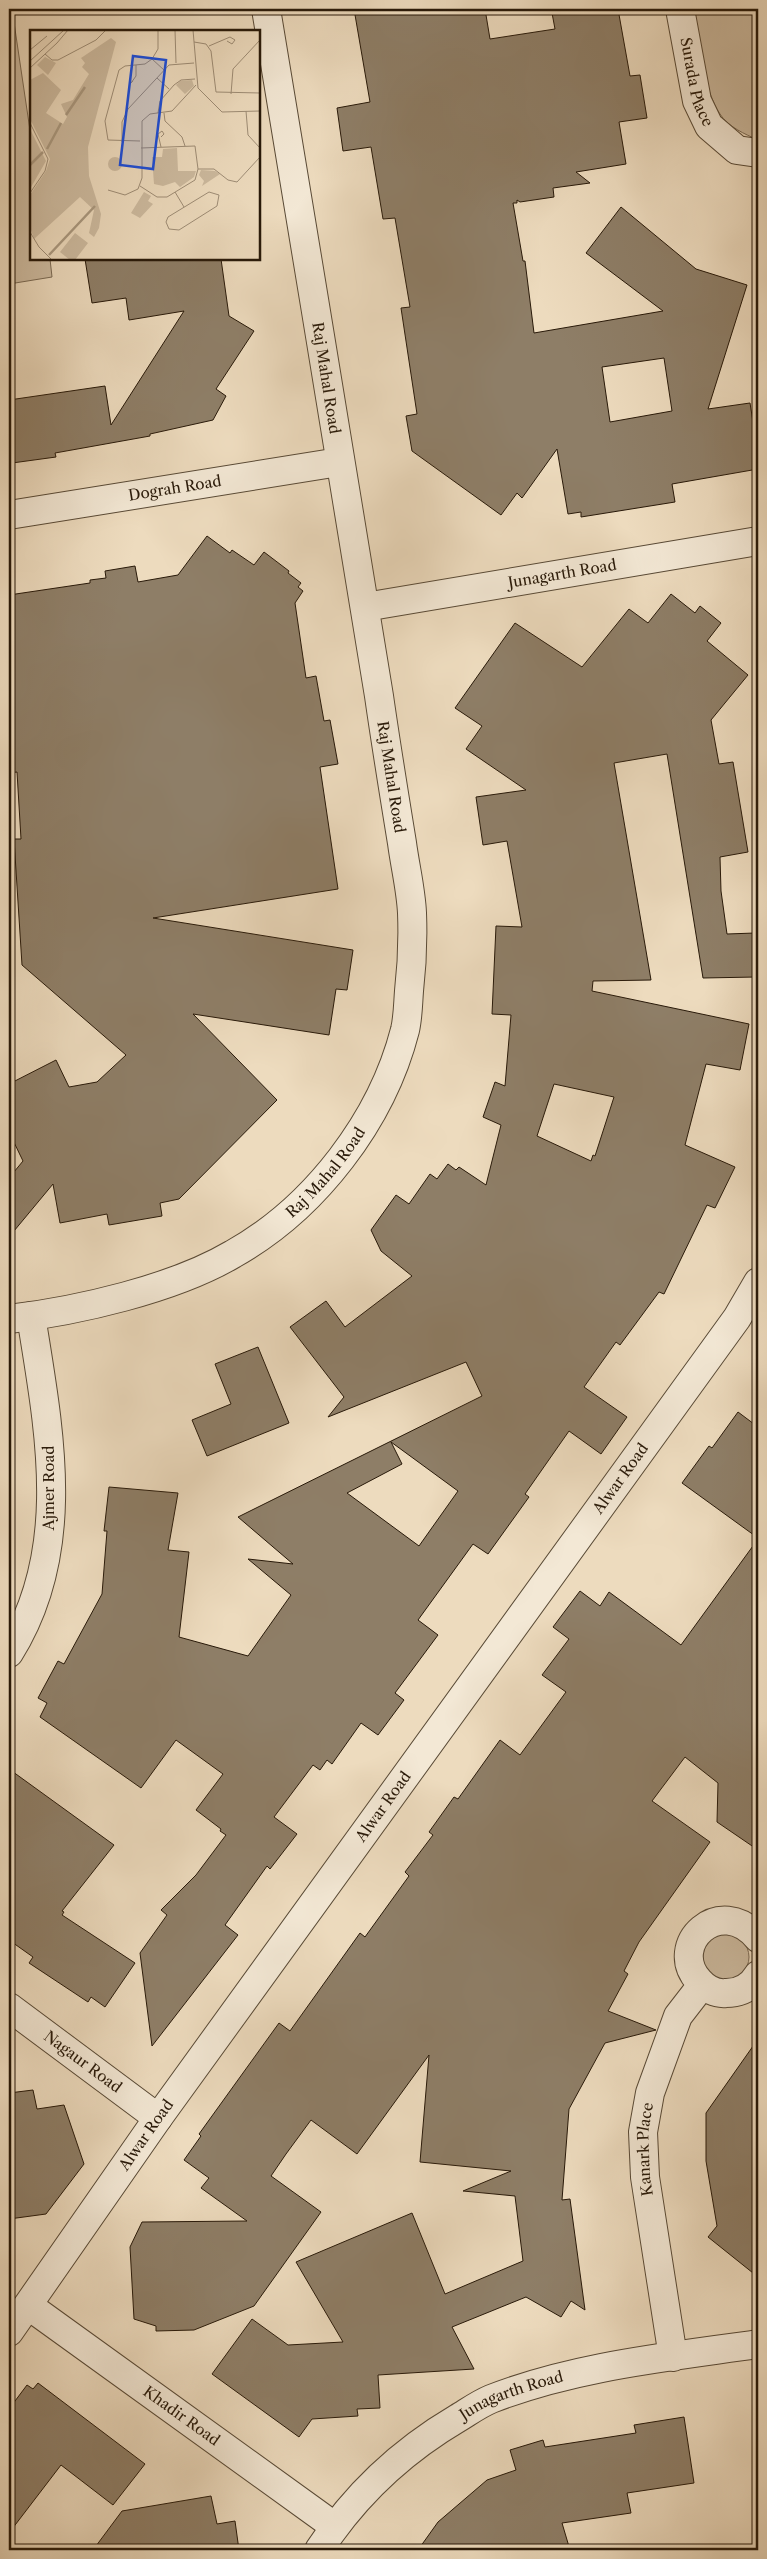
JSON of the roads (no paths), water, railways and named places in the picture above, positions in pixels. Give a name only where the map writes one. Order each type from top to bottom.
[{"type":"street","name":"Raj Mahal Road","points":[[20,1317],[114,1298],[178,1278],[232,1255],[273,1228],[313,1191],[345,1152],[369,1115],[392,1070],[406,1026],[411,970],[412,911],[365,606],[339,462],[266,9]]},
{"type":"street","name":"Surada Place","points":[[680,9],[697,102],[709,126],[736,150],[758,153]]},
{"type":"street","name":"Dograh Road","points":[[9,515],[339,462]]},
{"type":"street","name":"Junagarth Road","points":[[365,606],[758,541]]},
{"type":"street","name":"Alwar Road","points":[[9,2332],[29,2306],[158,2118],[725,1334],[758,1282]]},
{"type":"street","name":"Ajmer Road","points":[[9,1653],[38,1594],[51,1530],[51,1455],[20,1317]]},
{"type":"street","points":[[758,1938],[741,1923],[730,1920],[718,1921],[707,1925],[692,1942],[689,1954],[694,1976],[702,1985],[712,1991],[723,1994],[735,1993],[746,1988],[758,1975]]},
{"type":"street","name":"Kanark Place","points":[[673,2357],[645,2177],[643,2132],[650,2092],[678,2016],[702,1985]]},
{"type":"street","name":"Nagaur Road","points":[[9,2007],[158,2118]]},
{"type":"street","name":"Khadir Road","points":[[29,2306],[334,2526]]},
{"type":"street","name":"Junagarth Road","points":[[319,2550],[334,2526],[385,2471],[430,2434],[489,2400],[547,2380],[758,2344]]}]
